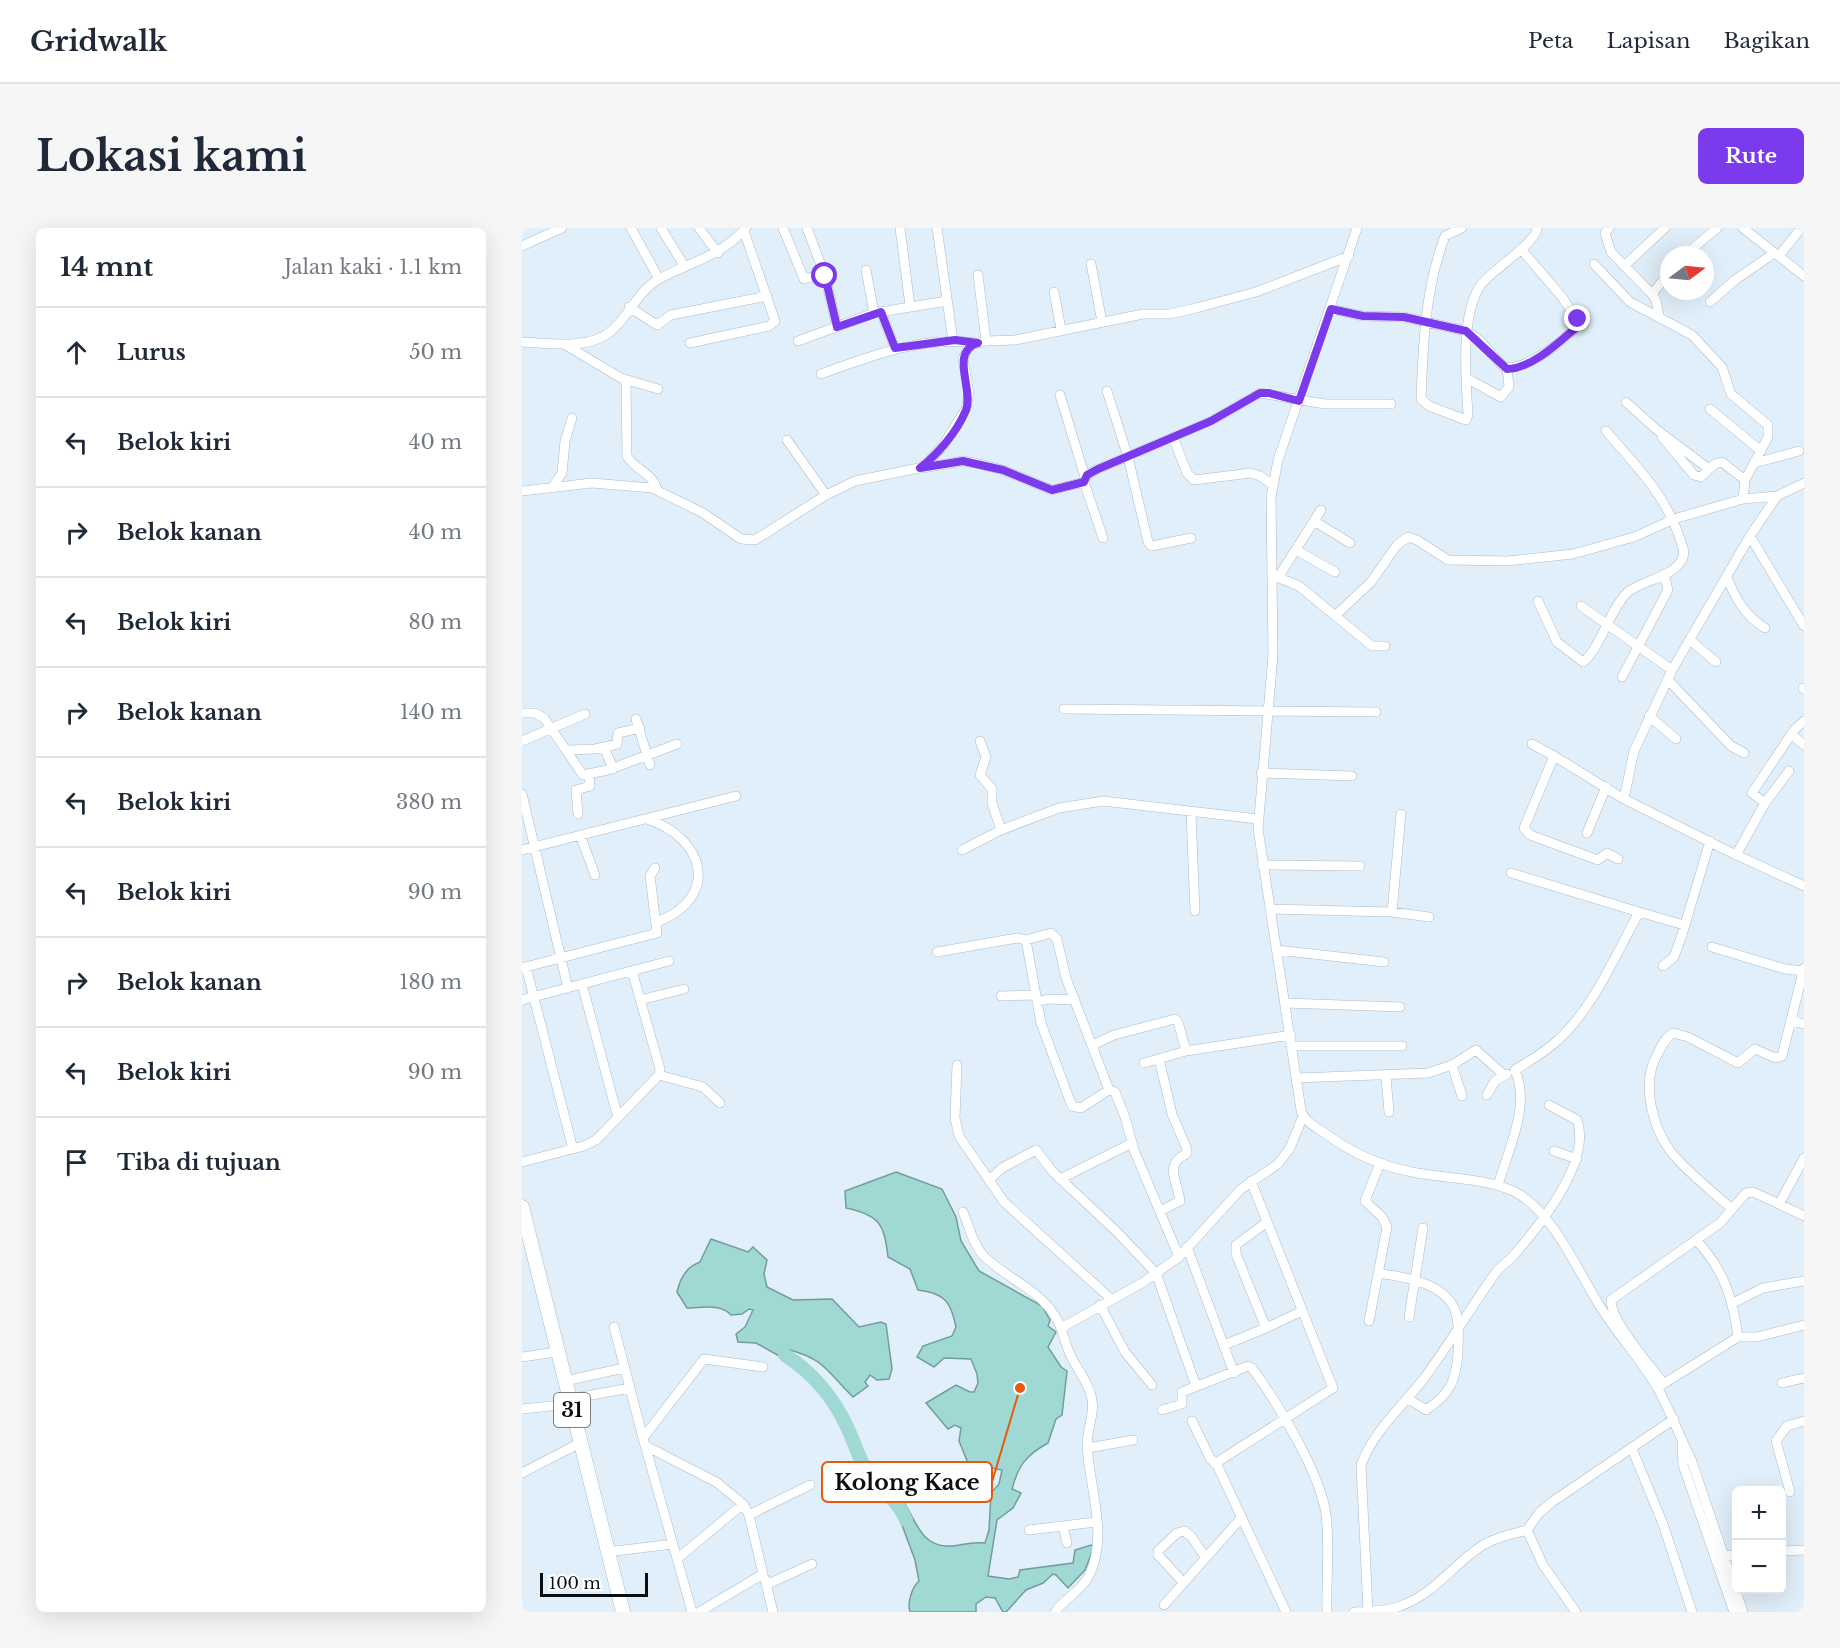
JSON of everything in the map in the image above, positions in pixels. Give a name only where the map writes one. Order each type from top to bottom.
[{"type":"highway","name":"31","points":[[522,1207],[556,1352],[623,1612]]},
{"type":"street","points":[[522,246],[562,228]]},
{"type":"street","points":[[631,228],[659,279]]},
{"type":"street","points":[[661,228],[685,267]]},
{"type":"street","points":[[699,228],[718,253]]},
{"type":"street","points":[[783,228],[804,279],[824,274]]},
{"type":"street","points":[[807,228],[824,274],[837,327]]},
{"type":"street","points":[[900,228],[910,306]]},
{"type":"street","points":[[937,228],[953,341]]},
{"type":"street","points":[[1061,1328],[1156,1273],[1179,1257],[1215,1215],[1251,1181],[1278,1164],[1290,1148],[1303,1116],[1262,866],[1258,819],[1273,655],[1275,576],[1273,485],[1278,460],[1357,228]]},
{"type":"street","points":[[1461,228],[1445,236],[1424,321],[1421,399],[1424,404],[1466,420],[1468,415],[1466,331],[1479,288],[1489,274],[1535,238],[1538,228]]},
{"type":"street","points":[[1609,228],[1605,233],[1611,252],[1652,294],[1656,300],[1659,316]]},
{"type":"street","points":[[1624,266],[1665,228]]},
{"type":"street","points":[[1696,246],[1717,228]]},
{"type":"street","points":[[1710,302],[1735,280],[1776,255],[1801,228]]},
{"type":"street","points":[[522,342],[564,344],[601,338],[610,332],[629,308],[659,279],[718,253],[745,229],[775,316],[773,324],[690,343]]},
{"type":"street","points":[[1745,229],[1804,276]]},
{"type":"street","points":[[1507,369],[1521,366],[1536,358],[1579,323],[1562,297],[1521,249]]},
{"type":"street","points":[[821,374],[895,348],[953,341],[1015,340],[1143,314],[1170,314],[1225,302],[1349,256]]},
{"type":"street","points":[[1091,264],[1102,322]]},
{"type":"street","points":[[1594,264],[1630,302],[1692,335],[1722,368],[1731,394],[1764,420],[1770,431],[1745,480],[1743,499]]},
{"type":"street","points":[[866,270],[877,313],[895,348]]},
{"type":"street","points":[[978,275],[982,342]]},
{"type":"street","points":[[1652,294],[1660,284]]},
{"type":"street","points":[[1054,292],[1061,329]]},
{"type":"street","points":[[629,308],[657,325],[671,315],[767,296]]},
{"type":"street","points":[[798,341],[877,313],[947,301]]},
{"type":"street","points":[[1331,309],[1355,315],[1404,317],[1466,331],[1507,369],[1509,387],[1501,397],[1468,379]]},
{"type":"street","points":[[920,468],[942,447],[966,409],[969,393],[963,359],[970,347],[982,342]]},
{"type":"street","points":[[564,344],[626,380],[658,389]]},
{"type":"street","points":[[626,380],[627,456],[631,462],[654,479],[657,490]]},
{"type":"street","points":[[1107,391],[1128,457],[1150,545],[1191,538]]},
{"type":"street","points":[[522,491],[553,486],[603,483],[657,490],[704,513],[746,541],[755,540],[826,495],[866,477],[920,468],[963,461],[1003,470],[1052,490],[1085,480],[1098,469],[1211,421],[1260,393],[1269,393],[1299,401],[1335,404],[1392,404]]},
{"type":"street","points":[[1060,395],[1103,538]]},
{"type":"street","points":[[1626,402],[1657,430],[1709,469]]},
{"type":"street","points":[[1710,409],[1761,451]]},
{"type":"street","points":[[553,486],[562,473],[565,441],[572,418]]},
{"type":"street","points":[[1657,430],[1694,475],[1701,477],[1715,464],[1722,462],[1745,480]]},
{"type":"street","points":[[1538,601],[1557,642],[1582,663],[1586,662],[1607,622],[1627,593],[1664,574],[1680,563],[1683,557],[1684,551],[1674,519],[1658,490],[1606,431]]},
{"type":"street","points":[[1173,437],[1187,473],[1194,480],[1251,473],[1273,485]]},
{"type":"street","points":[[786,440],[826,495]]},
{"type":"street","points":[[1755,463],[1799,451]]},
{"type":"street","points":[[1336,615],[1371,582],[1397,545],[1408,537],[1417,540],[1448,560],[1508,561],[1573,554],[1634,537],[1674,519],[1743,499],[1777,496],[1804,483]]},
{"type":"street","points":[[1624,799],[1634,751],[1672,670],[1750,536],[1777,496]]},
{"type":"street","points":[[1275,576],[1296,550],[1321,510]]},
{"type":"street","points":[[1314,521],[1350,543]]},
{"type":"street","points":[[1750,536],[1804,626]]},
{"type":"street","points":[[1296,550],[1335,572]]},
{"type":"street","points":[[1622,677],[1637,644],[1668,590],[1664,574]]},
{"type":"street","points":[[1275,576],[1299,586],[1372,646],[1385,646]]},
{"type":"street","points":[[1727,577],[1735,598],[1752,619],[1765,628]]},
{"type":"street","points":[[1581,606],[1607,622],[1672,670]]},
{"type":"street","points":[[1690,640],[1716,662]]},
{"type":"street","points":[[1668,680],[1731,746],[1744,753]]},
{"type":"street","points":[[1064,709],[1376,712]]},
{"type":"street","points":[[522,713],[540,715],[569,750],[579,772],[589,775],[649,761],[677,744]]},
{"type":"street","points":[[522,741],[585,714]]},
{"type":"street","points":[[1649,716],[1676,739]]},
{"type":"street","points":[[1765,803],[1752,793],[1791,734],[1804,721]]},
{"type":"street","points":[[569,750],[604,747],[618,743],[618,733],[638,723],[649,761]]},
{"type":"street","points":[[1791,734],[1804,745]]},
{"type":"street","points":[[980,741],[986,757],[980,775],[992,789],[992,803],[1001,831]]},
{"type":"street","points":[[1532,744],[1624,799],[1804,886]]},
{"type":"street","points":[[604,747],[613,769]]},
{"type":"street","points":[[1554,756],[1525,822],[1525,832],[1598,860],[1607,854],[1618,859]]},
{"type":"street","points":[[1736,855],[1765,803],[1789,771]]},
{"type":"street","points":[[1261,773],[1352,776]]},
{"type":"street","points":[[578,814],[576,790],[590,786],[589,775]]},
{"type":"street","points":[[1587,833],[1606,787]]},
{"type":"street","points":[[522,794],[526,826],[534,847],[568,988]]},
{"type":"street","points":[[522,850],[736,796]]},
{"type":"street","points":[[962,850],[1001,831],[1059,808],[1104,801],[1120,801],[1191,813],[1258,819]]},
{"type":"street","points":[[1191,813],[1195,911]]},
{"type":"street","points":[[1392,912],[1401,814]]},
{"type":"street","points":[[647,819],[667,826],[681,836],[691,849],[699,869],[695,888],[682,907],[657,922]]},
{"type":"street","points":[[580,835],[595,876]]},
{"type":"street","points":[[1663,966],[1674,957],[1710,842]]},
{"type":"street","points":[[1262,866],[1360,866]]},
{"type":"street","points":[[573,1149],[534,997],[524,968],[653,936],[657,933],[650,876],[655,868]]},
{"type":"street","points":[[1511,873],[1684,925]]},
{"type":"street","points":[[1270,909],[1392,912],[1429,917]]},
{"type":"street","points":[[1486,1095],[1503,1075],[1515,1070],[1556,1042],[1569,1029],[1595,990],[1639,912]]},
{"type":"street","points":[[937,952],[1017,938],[1026,940],[1042,934],[1054,934],[1075,1000],[1109,1090],[1116,1094],[1132,1143],[1179,1257]]},
{"type":"street","points":[[1026,940],[1036,999],[1055,1065],[1072,1106],[1077,1108],[1086,1106],[1109,1090]]},
{"type":"street","points":[[1712,947],[1785,969],[1804,970],[1783,1054],[1778,1058],[1755,1048],[1738,1064],[1688,1037],[1673,1033],[1667,1037],[1654,1062],[1649,1095],[1666,1145],[1732,1209]]},
{"type":"street","points":[[1277,950],[1384,962]]},
{"type":"street","points":[[522,1000],[669,961]]},
{"type":"street","points":[[522,1162],[573,1149],[596,1140],[659,1075],[660,1069],[632,971]]},
{"type":"street","points":[[582,984],[618,1118]]},
{"type":"street","points":[[640,1000],[684,988]]},
{"type":"street","points":[[1001,996],[1075,1000]]},
{"type":"street","points":[[1286,1003],[1400,1007]]},
{"type":"street","points":[[1093,1045],[1114,1035],[1175,1019],[1178,1022],[1186,1051]]},
{"type":"street","points":[[1792,1021],[1804,1024]]},
{"type":"street","points":[[1144,1063],[1186,1051],[1291,1035]]},
{"type":"street","points":[[1293,1046],[1402,1046]]},
{"type":"street","points":[[1296,1078],[1386,1077],[1428,1073],[1452,1065],[1476,1050],[1503,1075]]},
{"type":"street","points":[[1159,1059],[1172,1114],[1187,1149],[1186,1154],[1177,1158],[1173,1165],[1180,1201],[1160,1211]]},
{"type":"street","points":[[957,1065],[955,1127],[958,1136],[1004,1202],[1111,1299]]},
{"type":"street","points":[[1452,1065],[1462,1096]]},
{"type":"street","points":[[1497,1185],[1520,1109],[1521,1083],[1515,1070]]},
{"type":"street","points":[[659,1075],[703,1087],[720,1103]]},
{"type":"street","points":[[1386,1077],[1389,1112]]},
{"type":"street","points":[[1368,1611],[1361,1465],[1367,1448],[1440,1356],[1499,1269],[1517,1251],[1544,1216],[1576,1159],[1581,1133],[1577,1120],[1549,1105]]},
{"type":"street","points":[[1303,1116],[1348,1150],[1380,1163],[1413,1172],[1497,1185],[1526,1199],[1544,1216],[1599,1305],[1660,1385]]},
{"type":"street","points":[[1060,1179],[1132,1143]]},
{"type":"street","points":[[990,1180],[1002,1168],[1036,1150],[1060,1179],[1156,1273],[1196,1386]]},
{"type":"street","points":[[1554,1151],[1576,1159]]},
{"type":"street","points":[[1779,1204],[1804,1158]]},
{"type":"street","points":[[1369,1321],[1387,1227],[1382,1217],[1365,1201],[1380,1163]]},
{"type":"street","points":[[1217,1465],[1219,1461],[1333,1388],[1300,1312],[1251,1181]]},
{"type":"street","points":[[1743,1612],[1719,1558],[1683,1465],[1682,1444],[1660,1385],[1611,1307],[1611,1300],[1697,1241],[1750,1191],[1804,1216]]},
{"type":"street","points":[[963,1212],[973,1239],[984,1256],[1052,1310],[1070,1354],[1091,1395],[1088,1448],[1097,1542],[1091,1571],[1083,1585],[1057,1609]]},
{"type":"street","points":[[1266,1328],[1236,1249],[1240,1241],[1267,1222]]},
{"type":"street","points":[[1409,1317],[1423,1228]]},
{"type":"street","points":[[1697,1241],[1713,1259],[1733,1303],[1738,1337]]},
{"type":"street","points":[[1188,1247],[1234,1373]]},
{"type":"street","points":[[1378,1273],[1414,1279],[1448,1300],[1454,1307],[1458,1328],[1458,1366],[1455,1381],[1429,1409],[1424,1411],[1407,1398]]},
{"type":"street","points":[[1733,1303],[1763,1288],[1804,1281]]},
{"type":"street","points":[[1100,1305],[1125,1352],[1152,1385]]},
{"type":"street","points":[[1224,1345],[1300,1312]]},
{"type":"street","points":[[1660,1385],[1738,1337],[1757,1337],[1804,1325]]},
{"type":"street","points":[[614,1327],[692,1612]]},
{"type":"street","points":[[522,1357],[556,1352]]},
{"type":"street","points":[[1440,1356],[1458,1366]]},
{"type":"street","points":[[645,1442],[701,1361],[706,1358],[763,1367]]},
{"type":"street","points":[[1162,1410],[1182,1404],[1182,1393],[1196,1386],[1248,1366],[1252,1368],[1311,1467],[1326,1515],[1327,1612]]},
{"type":"street","points":[[565,1381],[624,1368]]},
{"type":"street","points":[[1782,1383],[1804,1378]]},
{"type":"street","points":[[522,1409],[570,1402],[630,1389]]},
{"type":"street","points":[[1354,1612],[1389,1609],[1409,1602],[1440,1583],[1486,1543],[1527,1530],[1539,1513],[1552,1502],[1674,1419]]},
{"type":"street","points":[[1192,1421],[1210,1458],[1217,1465],[1286,1612]]},
{"type":"street","points":[[1790,1492],[1776,1441],[1787,1426],[1804,1421]]},
{"type":"street","points":[[1088,1448],[1133,1440]]},
{"type":"street","points":[[645,1442],[716,1482],[743,1504],[749,1515],[773,1612]]},
{"type":"street","points":[[522,1473],[580,1443]]},
{"type":"street","points":[[1632,1449],[1663,1524],[1692,1612]]},
{"type":"street","points":[[749,1515],[810,1485]]},
{"type":"street","points":[[676,1559],[743,1504]]},
{"type":"street","points":[[1164,1605],[1242,1517]]},
{"type":"street","points":[[1029,1530],[1096,1522]]},
{"type":"street","points":[[1063,1527],[1067,1543]]},
{"type":"street","points":[[1527,1530],[1543,1564],[1576,1612]]},
{"type":"street","points":[[1184,1583],[1158,1555],[1158,1551],[1177,1533],[1184,1531],[1191,1536],[1206,1558]]},
{"type":"street","points":[[607,1552],[673,1544]]},
{"type":"street","points":[[1786,1551],[1804,1550]]},
{"type":"street","points":[[1719,1558],[1732,1555]]},
{"type":"street","points":[[1719,1558],[1734,1612]]},
{"type":"street","points":[[766,1585],[812,1564]]},
{"type":"street","points":[[699,1612],[763,1574]]},
{"type":"shaded area","points":[[896,1172],[942,1189],[956,1217],[961,1241],[979,1271],[1042,1306],[1050,1320],[1048,1326],[1056,1332],[1048,1347],[1061,1367],[1067,1371],[1062,1415],[1056,1419],[1048,1443],[1034,1452],[1020,1468],[1012,1489],[1021,1493],[1013,1508],[997,1520],[988,1576],[1009,1579],[1018,1577],[1020,1570],[1073,1563],[1075,1550],[1091,1545],[1094,1547],[1085,1570],[1068,1588],[1053,1574],[1043,1583],[1026,1590],[1006,1612],[1003,1612],[995,1598],[986,1597],[976,1604],[976,1612],[910,1612],[911,1595],[919,1581],[915,1560],[896,1509],[902,1500],[919,1529],[930,1541],[951,1546],[985,1543],[989,1530],[991,1493],[999,1484],[1002,1470],[968,1463],[959,1441],[961,1428],[955,1425],[948,1429],[926,1403],[956,1385],[974,1392],[978,1383],[971,1359],[944,1358],[934,1367],[917,1357],[923,1346],[952,1336],[956,1327],[949,1305],[941,1296],[918,1290],[910,1269],[888,1257],[882,1228],[878,1222],[866,1214],[846,1208],[845,1191]]},
{"type":"shaded area","points":[[711,1239],[748,1252],[753,1247],[767,1260],[764,1274],[767,1287],[793,1300],[832,1299],[859,1327],[881,1322],[886,1324],[892,1369],[889,1379],[877,1380],[870,1375],[865,1382],[868,1386],[853,1397],[825,1368],[811,1358],[790,1350],[789,1353],[800,1358],[799,1367],[756,1343],[738,1342],[736,1334],[745,1327],[753,1310],[749,1309],[742,1314],[731,1315],[727,1311],[716,1308],[687,1308],[677,1292],[680,1282],[687,1270],[700,1262]]},
{"type":"waterway","points":[[785,1355],[804,1369],[829,1396],[842,1416],[866,1469],[898,1506],[906,1520]]},
{"type":"place","name":"Kolong Kace","points":[[1020,1388]]},
{"type":"route","points":[[825,276],[837,327],[881,312],[895,348],[955,340],[978,343],[967,350],[963,359],[969,393],[966,409],[942,447],[920,468],[963,461],[1003,470],[1052,490],[1084,482],[1087,475],[1098,469],[1211,421],[1260,393],[1269,393],[1299,401],[1331,309],[1363,316],[1404,317],[1466,331],[1477,338],[1507,369],[1521,366],[1536,358],[1578,326],[1578,319]]}]
